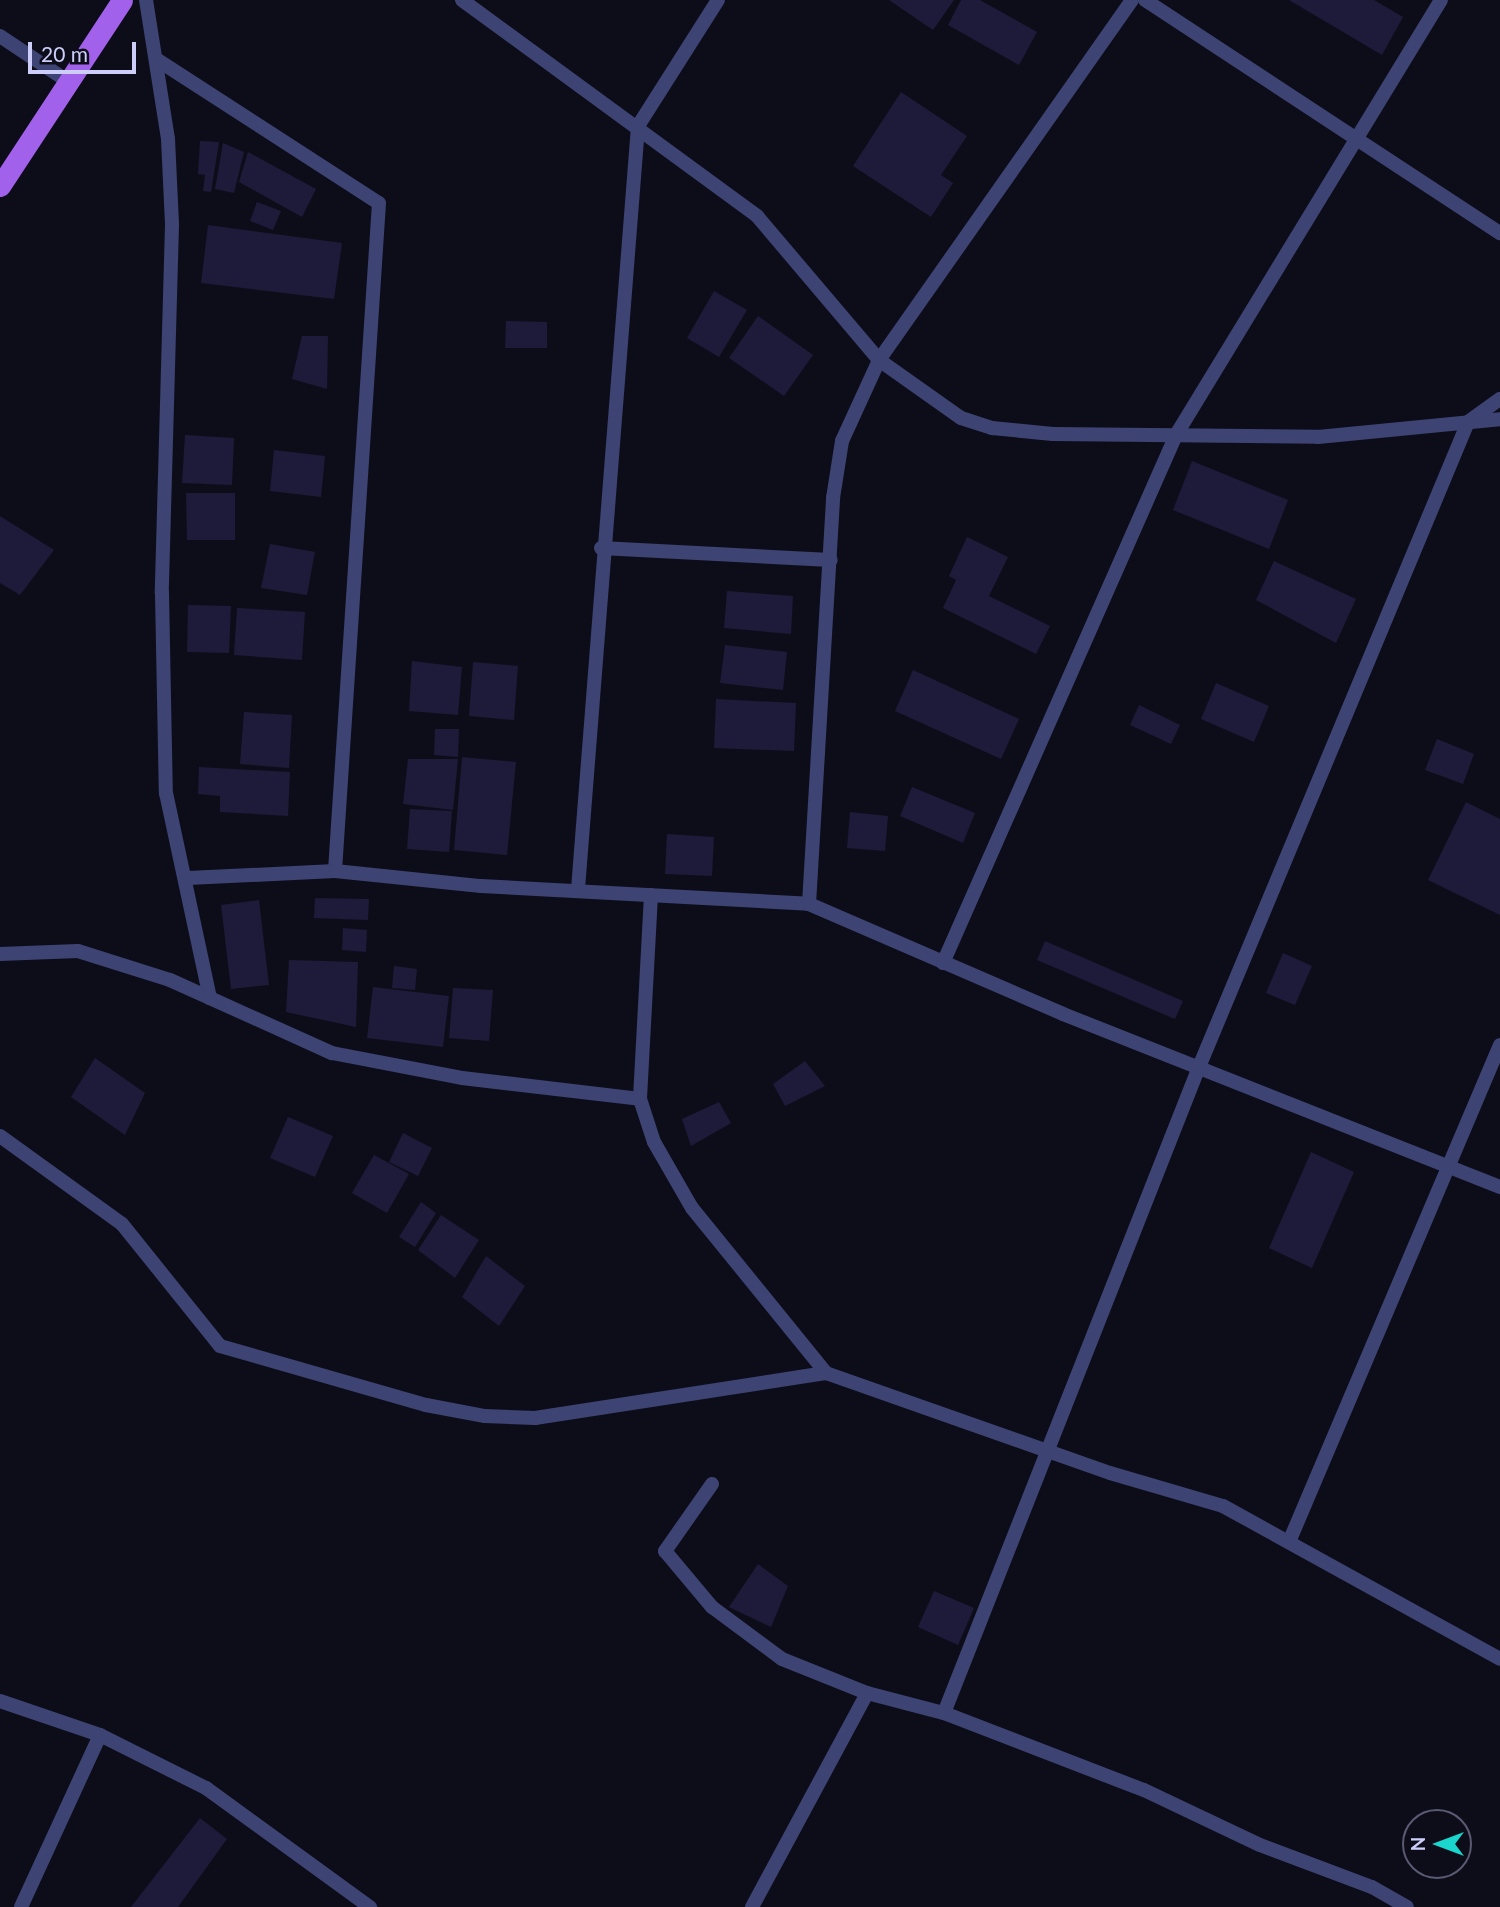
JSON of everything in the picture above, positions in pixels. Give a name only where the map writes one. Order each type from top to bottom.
[{"type":"main road","points":[[0,186],[122,0]]},
{"type":"street","points":[[146,0],[168,139],[172,225],[162,593],[166,793],[188,878],[210,998]]},
{"type":"street","points":[[462,0],[638,126],[757,216],[879,360],[961,418],[992,428],[1318,437],[1500,419]]},
{"type":"street","points":[[578,890],[601,548],[638,126],[718,0]]},
{"type":"street","points":[[809,904],[831,560],[842,441],[879,360],[1132,0]]},
{"type":"street","points":[[1145,0],[1500,233]]},
{"type":"street","points":[[943,963],[1176,435],[1354,137],[1441,0]]},
{"type":"street","points":[[0,36],[69,82]]},
{"type":"street","points":[[156,59],[379,203],[335,870]]},
{"type":"street","points":[[944,1713],[1199,1067],[1468,422],[1500,399]]},
{"type":"street","points":[[601,548],[831,560]]},
{"type":"street","points":[[188,878],[335,870],[481,887],[809,904],[943,963],[1500,1186]]},
{"type":"street","points":[[651,895],[640,1099],[671,1178],[826,1373]]},
{"type":"street","points":[[0,954],[78,951],[210,998],[332,1053],[463,1079],[640,1099]]},
{"type":"street","points":[[1289,1542],[1500,1045]]},
{"type":"street","points":[[0,1136],[122,1224],[220,1346],[426,1405],[535,1418],[826,1373],[1048,1451],[1223,1506],[1500,1660]]},
{"type":"street","points":[[712,1484],[665,1550],[712,1607],[782,1659],[867,1693],[944,1713],[1144,1790],[1260,1845],[1372,1887],[1407,1907]]},
{"type":"street","points":[[752,1907],[867,1693]]},
{"type":"street","points":[[0,1701],[100,1735],[206,1788],[370,1907]]},
{"type":"street","points":[[21,1907],[100,1735]]},
{"type":"building","points":[[889,0],[954,0],[933,30]]},
{"type":"building","points":[[961,0],[980,0],[1037,32],[1019,65],[948,25]]},
{"type":"building","points":[[1289,0],[1374,0],[1403,17],[1382,55]]},
{"type":"building","points":[[901,92],[967,136],[941,175],[953,183],[931,217],[853,166]]},
{"type":"building","points":[[200,141],[219,142],[211,192],[203,191],[205,175],[198,174]]},
{"type":"building","points":[[223,143],[244,152],[234,193],[215,189]]},
{"type":"building","points":[[248,152],[316,189],[302,217],[239,182]]},
{"type":"building","points":[[257,202],[281,211],[273,230],[250,221]]},
{"type":"building","points":[[208,225],[342,243],[334,299],[201,283]]},
{"type":"building","points":[[714,291],[747,310],[719,357],[687,338]]},
{"type":"building","points":[[758,316],[813,355],[784,396],[729,358]]},
{"type":"building","points":[[506,321],[547,322],[547,348],[505,348]]},
{"type":"building","points":[[302,336],[328,336],[327,389],[292,379]]},
{"type":"building","points":[[185,435],[234,438],[232,485],[182,483]]},
{"type":"building","points":[[274,450],[325,456],[321,497],[270,491]]},
{"type":"building","points":[[1192,461],[1288,500],[1269,549],[1173,510]]},
{"type":"building","points":[[186,493],[235,493],[235,540],[187,540]]},
{"type":"building","points":[[0,516],[54,550],[20,595],[0,583]]},
{"type":"building","points":[[967,537],[1008,557],[989,596],[1050,626],[1036,654],[943,608],[956,580],[949,576]]},
{"type":"building","points":[[270,544],[315,552],[307,595],[261,588]]},
{"type":"building","points":[[1274,561],[1356,599],[1336,643],[1256,600]]},
{"type":"building","points":[[727,591],[793,596],[791,634],[724,628]]},
{"type":"building","points":[[188,605],[231,606],[229,653],[187,652]]},
{"type":"building","points":[[237,608],[305,612],[302,660],[234,655]]},
{"type":"building","points":[[725,645],[787,652],[783,690],[720,683]]},
{"type":"building","points":[[412,661],[462,667],[458,715],[409,711]]},
{"type":"building","points":[[473,662],[518,666],[514,720],[469,716]]},
{"type":"building","points":[[913,670],[1019,719],[1001,759],[895,711]]},
{"type":"building","points":[[1216,683],[1269,706],[1254,742],[1201,719]]},
{"type":"building","points":[[716,699],[796,703],[794,751],[714,748]]},
{"type":"building","points":[[1139,705],[1180,725],[1171,744],[1130,725]]},
{"type":"building","points":[[244,712],[292,715],[289,768],[240,764]]},
{"type":"building","points":[[435,729],[459,729],[458,757],[434,755]]},
{"type":"building","points":[[1437,739],[1474,754],[1463,784],[1425,770]]},
{"type":"building","points":[[462,757],[516,762],[507,855],[454,850]]},
{"type":"building","points":[[408,759],[458,759],[453,810],[403,804]]},
{"type":"building","points":[[199,767],[290,772],[288,816],[220,812],[220,796],[198,794]]},
{"type":"building","points":[[912,787],[975,813],[963,843],[900,816]]},
{"type":"building","points":[[1466,802],[1500,819],[1500,915],[1428,880]]},
{"type":"building","points":[[410,809],[452,811],[449,852],[407,849]]},
{"type":"building","points":[[850,812],[888,816],[885,851],[847,848]]},
{"type":"building","points":[[667,834],[714,837],[712,876],[665,874]]},
{"type":"building","points":[[315,898],[369,899],[368,920],[314,918]]},
{"type":"building","points":[[259,900],[269,985],[231,989],[221,905]]},
{"type":"building","points":[[343,928],[367,930],[366,952],[342,950]]},
{"type":"building","points":[[1045,941],[1183,1001],[1175,1019],[1037,960]]},
{"type":"building","points":[[1283,953],[1312,966],[1295,1005],[1266,993]]},
{"type":"building","points":[[289,960],[358,962],[356,1027],[286,1012]]},
{"type":"building","points":[[394,966],[417,969],[415,990],[392,988]]},
{"type":"building","points":[[373,987],[449,996],[443,1047],[367,1038]]},
{"type":"building","points":[[453,988],[493,990],[489,1041],[449,1038]]},
{"type":"building","points":[[95,1058],[145,1093],[125,1135],[71,1097]]},
{"type":"building","points":[[805,1061],[825,1086],[785,1106],[773,1084]]},
{"type":"building","points":[[719,1102],[731,1123],[691,1146],[682,1119]]},
{"type":"building","points":[[288,1117],[333,1136],[315,1177],[270,1158]]},
{"type":"building","points":[[403,1133],[432,1148],[418,1176],[389,1162]]},
{"type":"building","points":[[1311,1152],[1354,1172],[1312,1268],[1269,1248]]},
{"type":"building","points":[[374,1155],[409,1174],[387,1213],[352,1193]]},
{"type":"building","points":[[421,1202],[436,1213],[415,1247],[399,1237]]},
{"type":"building","points":[[441,1215],[479,1240],[455,1278],[418,1250]]},
{"type":"building","points":[[486,1256],[525,1286],[499,1326],[462,1297]]},
{"type":"building","points":[[758,1564],[788,1586],[771,1627],[729,1607]]},
{"type":"building","points":[[934,1591],[974,1608],[958,1645],[918,1627]]},
{"type":"building","points":[[200,1818],[227,1839],[178,1907],[131,1907]]}]
